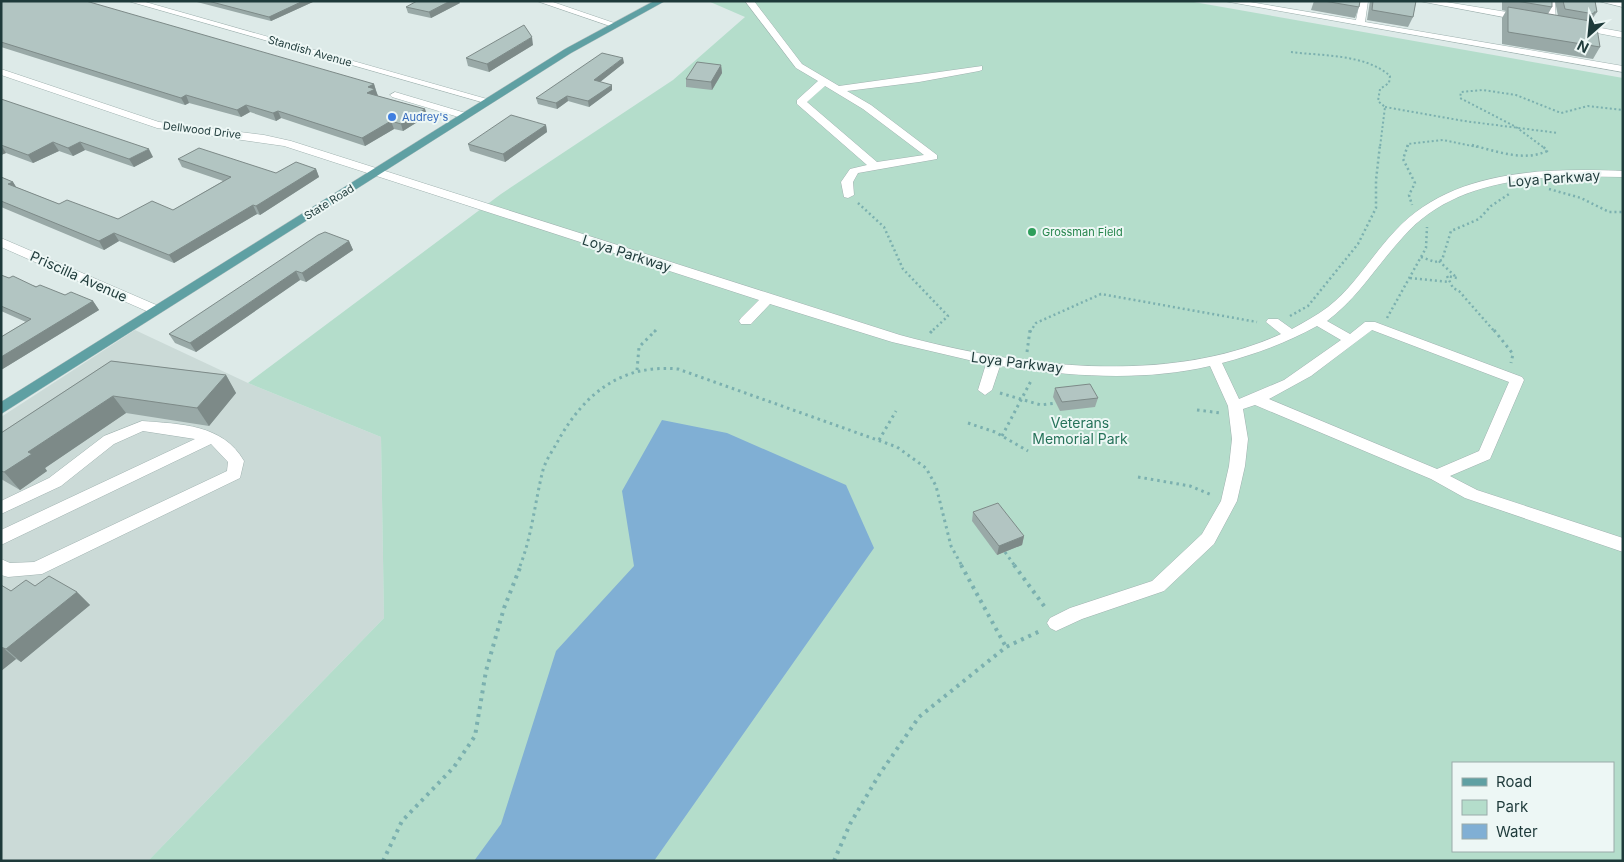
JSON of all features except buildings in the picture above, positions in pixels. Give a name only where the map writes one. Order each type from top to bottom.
[{"type":"main road","name":"State Road","points":[[1,409],[568,51],[661,1]]},
{"type":"street","name":"Standish Avenue","points":[[132,1],[489,101]]},
{"type":"street","points":[[541,1],[616,25]]},
{"type":"street","points":[[749,1],[799,66],[867,107],[933,157],[854,171],[847,182],[848,195]]},
{"type":"street","points":[[1228,1],[1623,69]]},
{"type":"street","points":[[1360,24],[1364,1]]},
{"type":"street","points":[[1422,1],[1623,35]]},
{"type":"street","points":[[1551,1],[1553,23]]},
{"type":"street","points":[[1602,1],[1623,4]]},
{"type":"street","points":[[839,89],[919,79],[980,68]]},
{"type":"street","name":"Dellwood Drive","points":[[1,72],[157,124],[272,139],[376,173]]},
{"type":"street","points":[[825,80],[801,102],[875,166]]},
{"type":"street","points":[[409,100],[434,86]]},
{"type":"street","points":[[395,95],[465,116]]},
{"type":"street","name":"Loya Parkway","points":[[376,173],[767,299],[920,346],[994,362],[1032,367],[1090,370],[1140,369],[1214,360],[1257,349],[1292,335],[1317,321],[1342,302],[1411,221],[1439,202],[1473,189],[1532,176],[1623,174]]},
{"type":"street","name":"Priscilla Avenue","points":[[1,242],[156,310]]},
{"type":"street","points":[[746,321],[767,299]]},
{"type":"street","points":[[1317,321],[1350,340]]},
{"type":"street","points":[[1273,322],[1292,335]]},
{"type":"street","points":[[1235,406],[1257,400],[1324,361],[1370,325],[1516,380],[1485,455],[1438,474]]},
{"type":"street","points":[[1056,623],[1076,613],[1158,586],[1208,539],[1229,501],[1237,466],[1240,439],[1235,406],[1214,360]]},
{"type":"street","points":[[985,390],[994,362]]},
{"type":"street","points":[[1257,400],[1438,474],[1446,482],[1471,494],[1623,545]]},
{"type":"street","points":[[1,508],[55,482],[109,440],[142,426],[182,430],[212,437],[222,444],[236,461],[234,474],[36,569],[8,570],[1,566]]},
{"type":"street","points":[[1,538],[212,437]]},
{"type":"path","points":[[1291,52],[1380,67],[1390,76],[1389,83],[1380,89],[1378,101],[1385,107],[1524,130],[1558,133]]},
{"type":"path","points":[[1413,208],[1409,194],[1415,183],[1403,160],[1408,144],[1444,140],[1514,154],[1534,156],[1547,151],[1524,130],[1467,103],[1460,98],[1461,92],[1483,90],[1516,94],[1561,113],[1568,114],[1575,108],[1584,107],[1623,110]]},
{"type":"path","points":[[1031,358],[1027,353],[1030,329],[1036,323],[1100,294],[1252,322],[1273,322],[1308,306],[1358,244],[1376,208],[1376,180],[1385,107]]},
{"type":"path","points":[[1546,189],[1574,195],[1609,212],[1623,212]]},
{"type":"path","points":[[1439,261],[1444,258],[1451,231],[1478,219],[1498,200],[1515,191]]},
{"type":"path","points":[[848,195],[884,227],[903,269],[948,316],[928,335],[920,346]]},
{"type":"path","points":[[1387,318],[1421,257],[1428,239],[1427,228],[1423,223]]},
{"type":"path","points":[[1421,257],[1439,261],[1457,278],[1447,276],[1450,282],[1510,348],[1512,354],[1511,363]]},
{"type":"path","points":[[1410,278],[1450,282]]},
{"type":"path","points":[[638,370],[639,347],[657,329]]},
{"type":"path","points":[[383,861],[402,821],[454,767],[475,736],[486,671],[504,608],[522,562],[544,467],[572,417],[598,389],[638,370],[658,367],[678,369],[880,440],[897,447],[926,468],[936,486],[951,546],[1006,648]]},
{"type":"path","points":[[1002,436],[1031,383],[1032,375]]},
{"type":"path","points":[[1016,396],[1041,405],[1056,403]]},
{"type":"path","points":[[1197,410],[1209,411]]},
{"type":"path","points":[[880,440],[896,412]]},
{"type":"path","points":[[968,423],[1002,436],[1028,450]]},
{"type":"path","points":[[1138,477],[1196,488]]},
{"type":"path","points":[[834,861],[850,824],[878,775],[918,717],[1006,648],[1056,623],[1005,552]]},
{"type":"shaded area","points":[[135,330],[248,383],[381,437],[384,618],[148,861],[1,861],[1,417]]},
{"type":"green space","name":"Veterans Memorial Park","points":[[708,1],[1188,1],[1623,78],[1623,861],[148,861],[384,618],[381,437],[248,383],[501,194],[673,80],[745,17]]},
{"type":"water","points":[[662,420],[727,433],[846,485],[874,548],[654,861],[474,861],[501,824],[556,651],[634,566],[622,491]]},
{"type":"place","name":"Audrey's","points":[[392,117]]},
{"type":"place","name":"Grossman Field","points":[[1032,232]]}]
